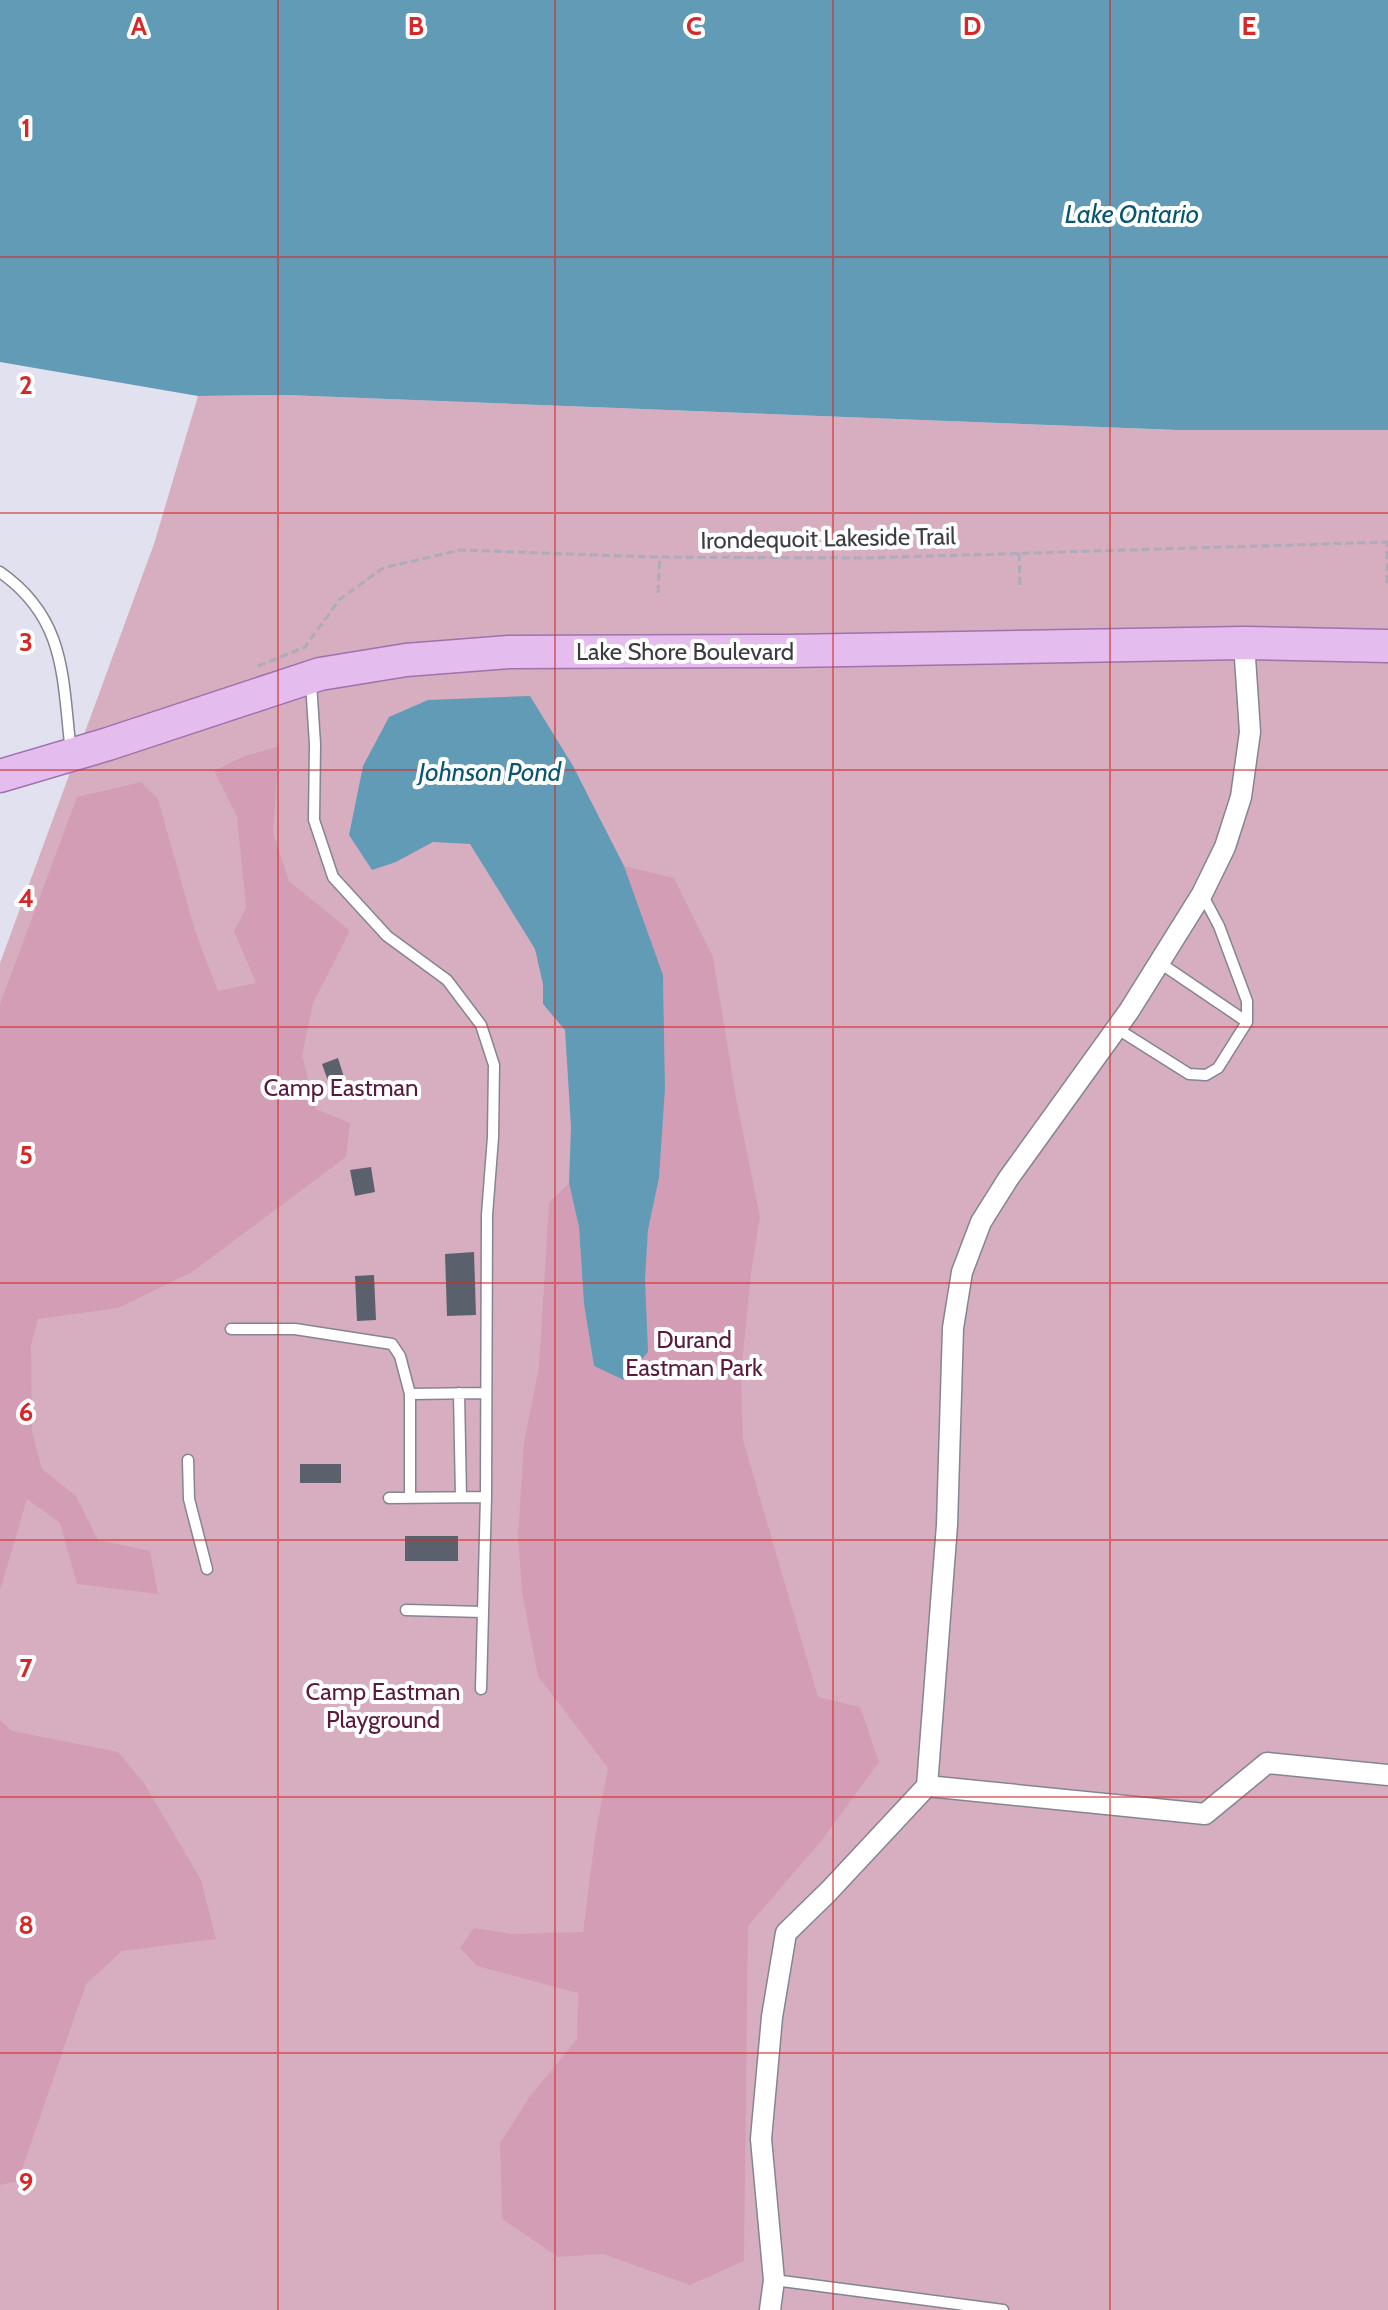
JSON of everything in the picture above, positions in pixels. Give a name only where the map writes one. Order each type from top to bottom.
[{"type":"main road","name":"Lake Shore Boulevard","points":[[0,776],[72,756],[308,662],[406,660],[509,652],[790,651],[1244,643],[1388,646]]},
{"type":"street","points":[[770,2310],[774,2280],[761,2139],[772,2017],[786,1933],[927,1786],[947,1539],[953,1328],[962,1272],[981,1222],[1160,963],[1202,894],[1225,847],[1241,797],[1250,732],[1244,643]]},
{"type":"street","points":[[927,1786],[1205,1814],[1267,1763],[1388,1775]]},
{"type":"lane","points":[[0,572],[38,606],[53,636],[62,673],[72,756]]},
{"type":"lane","points":[[308,662],[315,744],[314,820],[333,877],[387,936],[447,980],[481,1025],[494,1065],[487,1215],[486,1497],[481,1689]]},
{"type":"lane","points":[[1116,1028],[1189,1074],[1206,1075],[1218,1068],[1247,1022],[1247,1001],[1219,926],[1202,894]]},
{"type":"lane","points":[[1160,963],[1247,1022]]},
{"type":"lane","points":[[231,1329],[295,1329],[392,1344],[400,1356],[410,1394],[410,1497]]},
{"type":"lane","points":[[459,1393],[461,1497]]},
{"type":"lane","points":[[410,1394],[486,1393]]},
{"type":"lane","points":[[188,1460],[189,1499],[207,1569]]},
{"type":"lane","points":[[389,1498],[486,1497]]},
{"type":"lane","points":[[406,1610],[483,1612]]},
{"type":"lane","points":[[774,2280],[1003,2310]]},
{"type":"path","name":"Irondequoit Lakeside Trail","points":[[308,662],[339,600],[383,568],[460,550],[660,557],[868,558],[1388,542]]},
{"type":"path","points":[[1387,583],[1388,542]]},
{"type":"path","points":[[1019,553],[1020,588]]},
{"type":"path","points":[[658,593],[660,557]]},
{"type":"green space","name":"Durand Eastman Park","points":[[286,395],[1178,430],[1388,430],[1388,2310],[0,2310],[0,963],[154,544],[198,396]]},
{"type":"green space","points":[[279,746],[273,833],[289,881],[350,931],[313,1003],[302,1056],[316,1109],[350,1123],[346,1157],[192,1272],[118,1308],[38,1319],[31,1345],[32,1432],[42,1469],[76,1496],[98,1540],[150,1551],[158,1594],[77,1584],[60,1523],[27,1499],[0,1591],[0,1004],[77,797],[141,782],[158,799],[195,931],[218,991],[256,983],[234,931],[246,908],[237,816],[214,771],[242,757]]},
{"type":"green space","points":[[624,866],[674,878],[713,957],[736,1098],[760,1217],[741,1375],[743,1440],[818,1697],[860,1707],[879,1762],[822,1840],[748,1926],[744,2261],[690,2285],[603,2254],[558,2257],[502,2219],[500,2143],[530,2096],[577,2039],[578,1993],[477,1966],[460,1948],[474,1928],[511,1934],[583,1932],[595,1837],[608,1768],[538,1676],[522,1592],[518,1536],[524,1443],[539,1367],[549,1203],[569,1183],[579,1227],[584,1304],[594,1366],[645,1279],[648,1230],[659,1178],[665,1089],[663,975]]},
{"type":"green space","points":[[0,1720],[12,1731],[118,1752],[144,1783],[201,1880],[216,1939],[122,1951],[86,1984],[18,2181],[0,2185]]},
{"type":"water","name":"Lake Ontario","points":[[0,0],[1388,0],[1388,430],[1178,430],[286,395],[198,396],[0,362]]},
{"type":"water","name":"Johnson Pond","points":[[530,696],[573,766],[624,866],[663,975],[665,1089],[659,1178],[648,1230],[645,1279],[648,1352],[624,1380],[594,1366],[584,1304],[579,1227],[569,1183],[571,1127],[565,1030],[543,1004],[543,984],[535,949],[470,844],[433,842],[396,862],[372,870],[349,835],[363,766],[389,717],[428,700]]},
{"type":"building","points":[[338,1058],[349,1093],[334,1098],[322,1064]]},
{"type":"building","points":[[371,1167],[375,1192],[355,1196],[350,1170]]},
{"type":"building","points":[[474,1252],[476,1315],[447,1316],[445,1254]]},
{"type":"building","points":[[374,1275],[376,1320],[357,1321],[355,1276]]},
{"type":"building","points":[[300,1464],[341,1464],[341,1483],[300,1483]]},
{"type":"building","points":[[405,1536],[458,1536],[458,1561],[405,1561]]},
{"type":"park label","name":"Camp Eastman","points":[[341,1087]]},
{"type":"park label","name":"Camp Eastman Playground","points":[[383,1705]]}]
